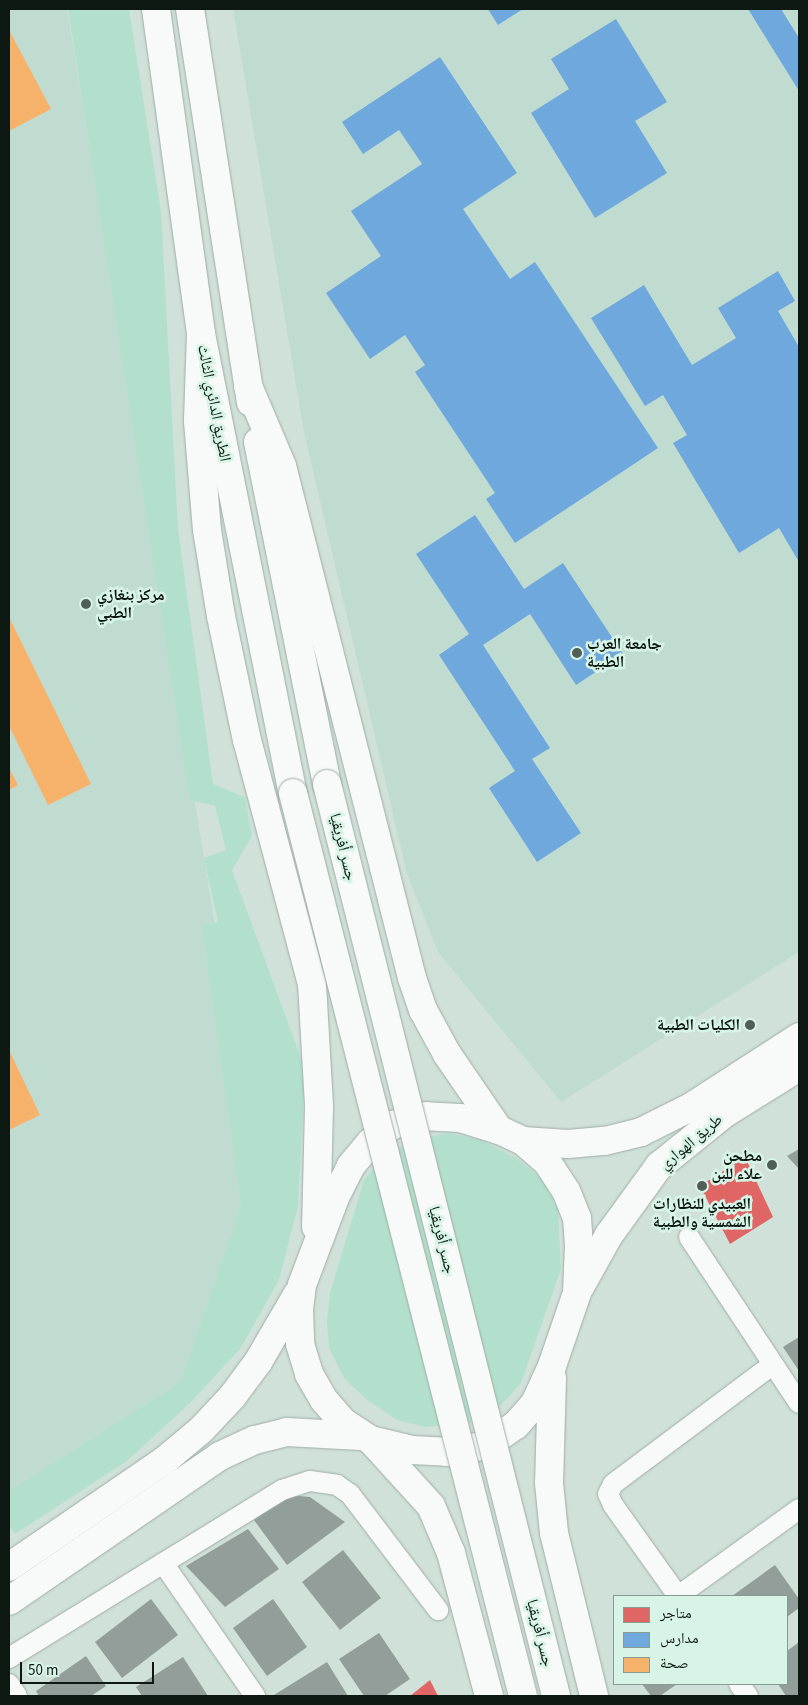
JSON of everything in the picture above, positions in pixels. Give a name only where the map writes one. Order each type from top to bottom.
[{"type":"highway","name":"الطريق الدائري الثالث","points":[[156,9],[201,334],[293,793]]},
{"type":"highway","points":[[9,1601],[220,1456],[246,1444],[287,1432],[366,1438],[412,1450],[447,1452],[487,1445],[516,1425],[535,1403],[552,1366],[577,1293],[579,1246],[577,1218],[566,1191],[547,1162],[511,1136],[447,1054],[423,1010],[415,986],[282,466],[248,386],[190,9]]},
{"type":"highway","points":[[201,334],[198,421],[207,530],[221,616],[247,740],[312,984],[320,1107],[315,1247]]},
{"type":"highway","name":"جسر أفريقيا","points":[[248,386],[327,784],[556,1696]]},
{"type":"highway","name":"جسر أفريقيا","points":[[293,793],[523,1696]]},
{"type":"highway","name":"طريق الهواري","points":[[511,1136],[568,1144],[605,1141],[641,1132],[691,1107],[799,1037]]},
{"type":"highway","name":"طريق الهواري","points":[[577,1293],[609,1235],[659,1166],[725,1114],[799,1067]]},
{"type":"highway","points":[[9,1567],[164,1461],[201,1430],[232,1397],[282,1327],[302,1285],[315,1247],[351,1166],[370,1142],[392,1125],[435,1117],[460,1118],[511,1136]]},
{"type":"highway","points":[[302,1285],[300,1344],[309,1374],[324,1400],[366,1438],[431,1506],[450,1553],[489,1696]]},
{"type":"highway","points":[[552,1366],[548,1483],[554,1533],[594,1696]]},
{"type":"street","points":[[689,1237],[799,1403]]},
{"type":"street","points":[[677,1595],[613,1505],[608,1494],[613,1484],[772,1364]]},
{"type":"street","points":[[9,1658],[282,1490],[297,1483],[323,1481],[350,1494],[438,1610]]},
{"type":"street","points":[[679,1595],[799,1509]]},
{"type":"street","points":[[162,1563],[255,1696]]},
{"type":"street","points":[[9,1684],[17,1696]]},
{"type":"street","points":[[740,1685],[748,1696]]},
{"type":"shaded area","name":"مركز بنغازي الطبي","points":[[9,9],[67,9],[263,1224],[190,1403],[9,1516]]},
{"type":"shaded area","points":[[68,9],[129,9],[161,212],[178,529],[213,784],[245,797],[252,836],[232,870],[305,1069],[298,1206],[279,1280],[240,1349],[190,1403],[127,1461],[15,1534],[9,1525],[9,1491],[181,1382],[241,1205],[202,926],[218,922],[204,858],[226,850],[215,806],[190,800]]},
{"type":"shaded area","name":"جامعة العرب الطبية","points":[[233,9],[799,9],[799,952],[561,1102],[438,952],[407,874],[304,432]]},
{"type":"shaded area","points":[[449,1133],[481,1140],[516,1158],[543,1180],[558,1210],[561,1269],[521,1383],[501,1405],[476,1422],[425,1427],[397,1420],[366,1399],[344,1378],[329,1348],[327,1321],[330,1293],[364,1180],[382,1158],[412,1140]]},
{"type":"building: متاجر","points":[[745,1157],[773,1217],[730,1244],[700,1186]]},
{"type":"building: متاجر","points":[[430,1680],[438,1696],[410,1696]]},
{"type":"building: مدارس","points":[[488,9],[523,9],[498,25]]},
{"type":"building: مدارس","points":[[748,9],[781,9],[799,38],[799,91]]},
{"type":"building: مدارس","points":[[616,19],[667,102],[635,121],[667,173],[595,218],[531,113],[569,89],[551,59]]},
{"type":"building: مدارس","points":[[440,57],[517,173],[463,209],[510,279],[535,262],[658,448],[515,543],[486,499],[495,493],[415,372],[425,365],[405,335],[370,359],[326,293],[381,256],[351,211],[422,164],[399,130],[363,154],[342,122]]},
{"type":"building: مدارس","points":[[778,271],[795,301],[778,311],[799,347],[799,562],[779,528],[739,553],[673,443],[687,435],[663,395],[645,406],[591,318],[644,285],[692,365],[736,338],[718,308]]},
{"type":"building: مدارس","points":[[475,515],[524,589],[563,563],[623,654],[576,685],[530,614],[483,645],[550,748],[532,759],[581,833],[537,862],[489,788],[515,771],[439,655],[469,634],[416,554]]},
{"type":"building: صحة","points":[[9,30],[51,109],[9,131]]},
{"type":"building: صحة","points":[[9,617],[91,784],[48,805],[9,726]]},
{"type":"building: صحة","points":[[9,768],[18,785],[9,790]]},
{"type":"building: صحة","points":[[9,1050],[40,1115],[9,1130]]},
{"type":"building: أخرى","points":[[799,1149],[799,1169],[787,1156]]},
{"type":"building: أخرى","points":[[799,1337],[799,1371],[783,1347]]},
{"type":"building: أخرى","points":[[288,1495],[310,1497],[345,1522],[287,1565],[254,1520]]},
{"type":"building: أخرى","points":[[248,1529],[279,1569],[225,1607],[186,1566]]},
{"type":"building: أخرى","points":[[343,1550],[381,1598],[340,1630],[302,1582]]},
{"type":"building: أخرى","points":[[775,1565],[799,1599],[799,1608],[788,1616],[788,1595],[733,1595]]},
{"type":"building: أخرى","points":[[151,1599],[178,1635],[122,1678],[95,1642]]},
{"type":"building: أخرى","points":[[273,1599],[307,1647],[267,1676],[233,1628]]},
{"type":"building: أخرى","points":[[379,1633],[410,1679],[385,1696],[364,1696],[339,1659]]},
{"type":"building: أخرى","points":[[799,1642],[799,1696],[786,1696],[779,1685],[788,1685],[788,1650]]},
{"type":"building: أخرى","points":[[86,1656],[106,1686],[91,1696],[39,1696],[36,1691]]},
{"type":"building: أخرى","points":[[183,1657],[208,1696],[142,1696],[136,1687]]},
{"type":"building: أخرى","points":[[327,1662],[348,1696],[274,1695]]},
{"type":"building: أخرى","points":[[643,1685],[676,1685],[660,1696],[651,1696]]},
{"type":"place","name":"مركز بنغازي الطبي","points":[[86,604]]},
{"type":"place","name":"جامعة العرب الطبية","points":[[577,653]]},
{"type":"place","name":"الكليات الطبية","points":[[750,1025]]},
{"type":"place","name":"مطحن علاء للبن","points":[[772,1165]]},
{"type":"place","name":"العبيدي للنظارات الشمسية والطبية","points":[[702,1186]]}]
